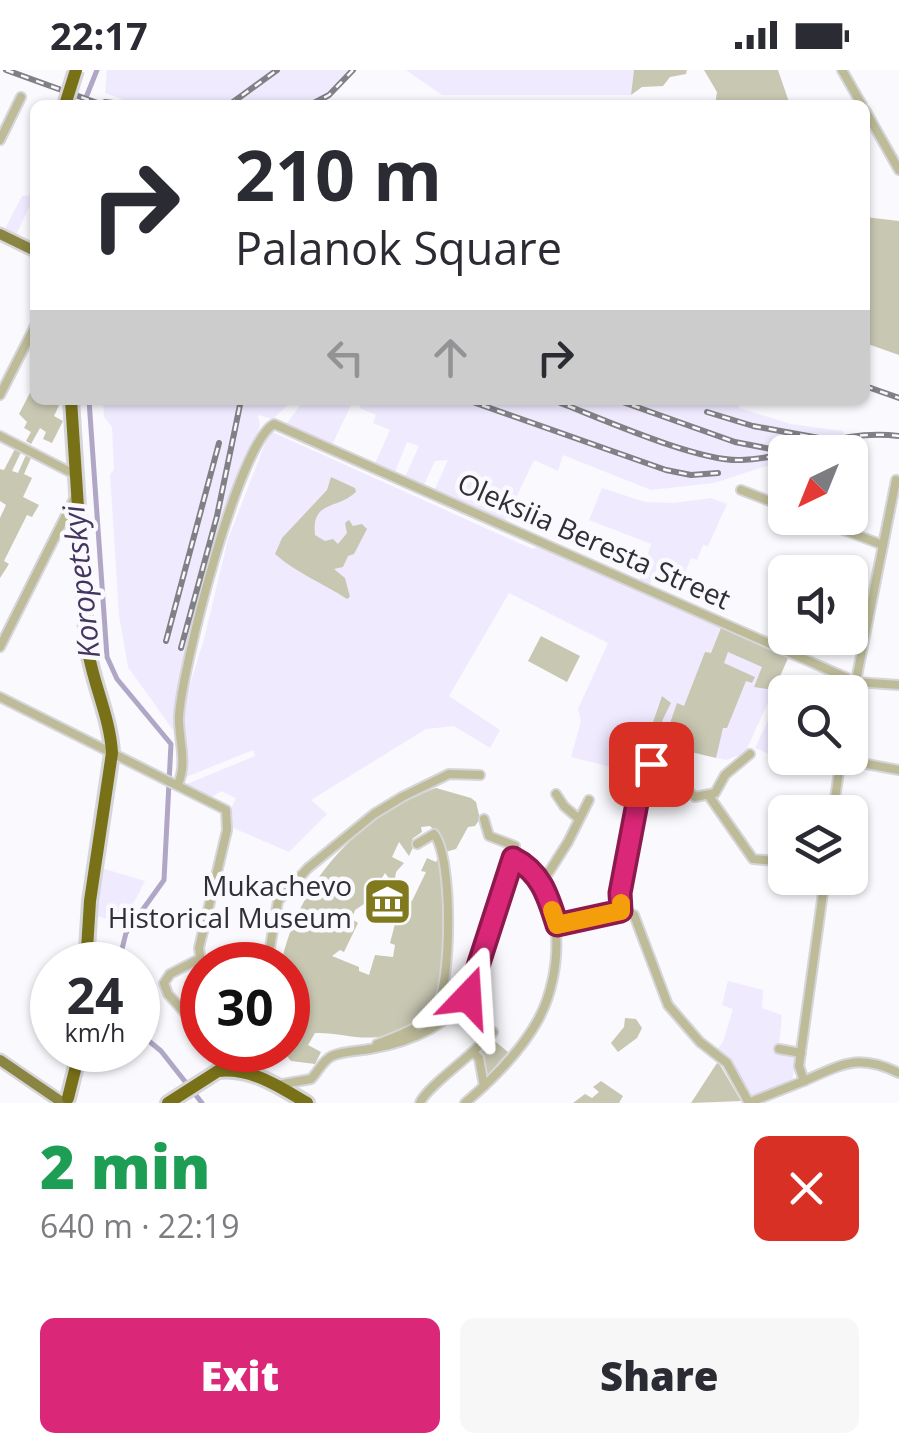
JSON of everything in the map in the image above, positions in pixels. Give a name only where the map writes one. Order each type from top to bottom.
[{"type":"highway","points":[[67,100],[76,70]]},
{"type":"highway","points":[[71,405],[87,645],[112,753],[87,942]]},
{"type":"highway","points":[[65,1101],[74,1072]]},
{"type":"highway","points":[[168,1103],[222,1072]]},
{"type":"highway","points":[[236,1072],[277,1084],[307,1103]]},
{"type":"main road","points":[[0,234],[30,249]]},
{"type":"main road","points":[[0,1060],[65,1101]]},
{"type":"street","points":[[842,70],[860,100]]},
{"type":"street","points":[[0,140],[21,97]]},
{"type":"street","points":[[870,117],[897,164]]},
{"type":"street","points":[[0,395],[30,336]]},
{"type":"street","name":"Oleksiia Beresta Street","points":[[173,783],[183,767],[179,719],[194,637],[222,535],[262,434],[274,424],[840,675]]},
{"type":"street","points":[[0,436],[76,475]]},
{"type":"street","points":[[857,675],[896,480]]},
{"type":"street","points":[[741,490],[768,500]]},
{"type":"street","points":[[0,646],[78,493]]},
{"type":"street","points":[[857,535],[883,545]]},
{"type":"street","name":"Oleksiia Beresta Street","points":[[868,683],[899,685]]},
{"type":"street","points":[[0,697],[222,807],[229,814],[203,942]]},
{"type":"street","points":[[621,911],[620,893],[644,768],[657,766],[695,798],[715,793],[725,775],[750,754]]},
{"type":"street","points":[[868,764],[899,770]]},
{"type":"street","points":[[271,942],[278,901],[308,868],[374,814],[448,774],[480,775]]},
{"type":"street","points":[[556,794],[580,819]]},
{"type":"street","points":[[708,796],[753,859],[768,860]]},
{"type":"street","points":[[542,883],[589,800]]},
{"type":"street","points":[[277,1084],[308,1081],[330,1056],[401,1042],[436,1026],[468,997],[515,846],[489,836],[484,819]]},
{"type":"street","points":[[372,1049],[426,1019],[437,1007],[443,990],[447,892],[443,851],[434,834],[417,844]]},
{"type":"street","points":[[465,1103],[530,1033],[541,1014],[551,975],[557,925],[542,883],[526,865],[513,858]]},
{"type":"street","points":[[804,1080],[801,1053],[822,895]]},
{"type":"street","points":[[557,925],[621,911],[634,915],[668,1005],[700,1042],[727,1063],[748,1103],[851,1061],[865,1060],[899,1073]]},
{"type":"street","points":[[180,968],[164,982],[168,994],[180,1007]]},
{"type":"street","points":[[420,1103],[426,1092],[474,1053],[492,1032]]},
{"type":"street","points":[[778,1049],[801,1053]]},
{"type":"street","points":[[474,1053],[484,1086]]},
{"type":"shaded area","points":[[107,70],[351,70],[315,100],[124,100],[105,93]]},
{"type":"shaded area","points":[[406,70],[634,70],[631,95],[442,95]]},
{"type":"shaded area","points":[[30,195],[30,206],[16,235],[5,229],[22,196]]},
{"type":"shaded area","points":[[103,405],[288,405],[273,419],[258,415],[260,426],[217,535],[183,657],[173,730],[128,667],[119,615],[110,474],[114,470],[112,427],[104,417]]},
{"type":"shaded area","points":[[300,405],[351,405],[331,447],[285,426]]},
{"type":"shaded area","points":[[361,405],[739,405],[791,424],[843,431],[844,435],[768,435],[768,466],[714,483],[651,490],[563,455],[558,471],[534,460],[504,523],[434,491],[448,460],[435,461],[423,487],[404,479],[419,446],[407,442],[394,475],[374,466],[390,430],[373,423],[376,415]]},
{"type":"shaded area","points":[[270,431],[768,649],[768,655],[788,658],[780,675],[768,675],[768,702],[745,753],[726,760],[670,747],[652,754],[635,748],[630,772],[571,757],[581,721],[578,709],[608,643],[509,593],[449,696],[500,730],[490,748],[454,726],[426,729],[311,800],[327,814],[289,852],[231,827],[236,798],[221,791],[212,797],[187,784],[255,756],[253,750],[186,777],[184,704],[228,539]]},
{"type":"shaded area","points":[[602,488],[645,502],[711,498],[727,504],[708,546],[703,545],[697,560],[691,558],[683,578],[658,567],[649,586],[639,582],[651,544],[589,520]]},
{"type":"shaded area","points":[[768,721],[768,753],[755,748]]},
{"type":"shaded area","points":[[98,867],[145,881],[123,924],[94,915]]},
{"type":"shaded area","points":[[728,981],[763,990],[762,1008],[782,1015],[778,1055],[796,1059],[792,1081],[749,1099],[715,1052],[723,1042],[733,1009],[722,1005]]},
{"type":"green space","points":[[634,70],[687,70],[686,74],[670,77],[663,86],[642,87],[631,95]]},
{"type":"green space","points":[[704,70],[778,70],[788,100],[716,100],[717,92]]},
{"type":"green space","points":[[870,218],[899,221],[899,355],[870,345]]},
{"type":"green space","points":[[30,393],[30,405],[59,405],[54,416],[63,421],[52,443],[43,439],[46,432],[40,428],[31,444],[26,441],[31,432],[24,428],[27,422],[19,414]]},
{"type":"green space","points":[[15,449],[21,452],[12,471],[18,473],[26,455],[31,458],[24,474],[32,478],[23,497],[39,505],[32,517],[27,515],[4,561],[9,564],[0,578],[0,518],[6,505],[0,501],[0,469],[4,470]]},
{"type":"green space","points":[[331,477],[356,492],[321,511],[315,535],[338,544],[347,533],[345,523],[349,520],[353,526],[362,524],[367,529],[354,554],[348,556],[343,567],[334,569],[345,578],[350,597],[347,599],[275,554],[282,538],[327,490]]},
{"type":"green space","points":[[721,628],[768,649],[768,655],[788,658],[781,675],[768,675],[768,689],[754,687],[762,667],[728,652],[724,663],[755,677],[752,683],[746,681],[727,728],[723,728],[716,758],[670,747],[652,754],[647,749],[649,734],[662,696],[671,703],[662,721],[669,726],[677,703],[684,706],[705,652],[711,653]]},
{"type":"green space","points":[[541,636],[580,656],[567,682],[528,661]]},
{"type":"green space","points":[[436,788],[471,798],[476,802],[480,819],[475,826],[468,827],[456,849],[445,852],[440,836],[430,826],[421,827],[422,832],[412,839],[415,843],[409,856],[399,842],[392,857],[404,863],[396,872],[394,885],[385,873],[377,886],[381,888],[366,906],[355,910],[352,919],[358,923],[344,952],[340,950],[332,956],[369,975],[375,955],[393,957],[395,945],[390,943],[402,897],[412,901],[426,872],[421,871],[427,858],[436,862],[439,856],[443,912],[436,997],[426,1015],[403,1030],[366,1038],[315,1033],[310,1042],[310,942],[287,942],[289,935],[317,880],[336,856],[381,816]]},
{"type":"green space","points":[[625,1018],[636,1019],[642,1028],[637,1038],[618,1052],[611,1043],[624,1027]]},
{"type":"green space","points":[[491,1038],[508,1052],[486,1077],[478,1053]]},
{"type":"green space","points":[[310,1046],[321,1052],[315,1064],[310,1063]]},
{"type":"green space","points":[[717,1063],[741,1101],[691,1103]]},
{"type":"green space","points":[[601,1081],[623,1096],[619,1103],[573,1103],[585,1094],[592,1098],[599,1092],[593,1087]]},
{"type":"waterway","name":"Koropetskyi","points":[[85,100],[97,70]]},
{"type":"waterway","name":"Koropetskyi","points":[[89,405],[107,657],[117,679],[171,744],[164,880],[126,933],[124,942]]},
{"type":"waterway","name":"Koropetskyi","points":[[160,1050],[202,1103]]},
{"type":"railway","points":[[6,70],[89,100]]},
{"type":"railway","points":[[236,100],[277,70]]},
{"type":"railway","points":[[320,100],[353,70]]},
{"type":"railway","points":[[870,388],[899,398]]},
{"type":"railway","points":[[181,648],[217,516],[240,405]]},
{"type":"railway","points":[[481,405],[666,470],[691,475],[718,473]]},
{"type":"railway","points":[[566,405],[647,437],[722,459],[762,458],[856,436],[899,436]]},
{"type":"railway","points":[[631,405],[735,442],[768,448]]},
{"type":"railway","points":[[707,412],[802,435]]},
{"type":"railway","points":[[166,641],[219,443]]},
{"type":"slow traffic","points":[[552,910],[557,925],[621,911],[621,903]]},
{"type":"place","name":"Mukachevo Historical Museum","points":[[387,902]]},
{"type":"route","points":[[468,997],[513,858],[540,879],[557,925],[621,911],[620,893],[642,777],[644,768],[651,764]]}]
